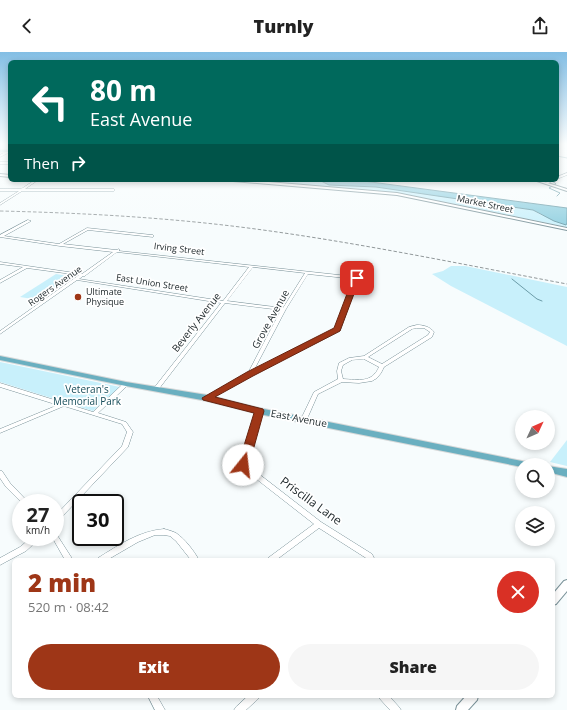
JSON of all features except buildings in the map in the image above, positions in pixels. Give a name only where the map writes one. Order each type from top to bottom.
[{"type":"highway","name":"East Avenue","points":[[0,358],[126,384],[207,398],[259,411],[515,463]]},
{"type":"highway","points":[[555,470],[567,473]]},
{"type":"street","points":[[0,204],[34,182]]},
{"type":"street","name":"Market Street","points":[[261,182],[397,194],[567,228]]},
{"type":"street","points":[[542,182],[567,190]]},
{"type":"street","points":[[0,190],[114,190]]},
{"type":"street","points":[[1,236],[29,221]]},
{"type":"street","points":[[60,245],[87,229],[152,236]]},
{"type":"street","name":"Irving Street","points":[[1,236],[60,245],[118,250],[357,278],[338,330],[250,374]]},
{"type":"street","name":"Rogers Avenue","points":[[0,334],[78,280],[118,250]]},
{"type":"street","points":[[0,262],[84,275]]},
{"type":"street","points":[[0,282],[26,266]]},
{"type":"street","name":"Beverly Avenue","points":[[156,389],[252,266]]},
{"type":"street","name":"Grove Avenue","points":[[250,374],[284,309],[306,273]]},
{"type":"street","name":"East Union Street","points":[[78,280],[223,302],[284,309]]},
{"type":"street","points":[[304,419],[316,394],[340,380],[359,382],[374,379],[380,373],[382,366],[430,336],[432,332],[428,328],[419,326],[412,328],[365,357],[351,359],[341,364],[340,380]]},
{"type":"street","points":[[365,357],[382,366]]},
{"type":"street","points":[[207,398],[250,374]]},
{"type":"street","points":[[94,414],[126,384]]},
{"type":"street","points":[[0,385],[124,423],[130,432],[125,446],[64,510]]},
{"type":"street","points":[[0,431],[62,405]]},
{"type":"street","name":"Priscilla Lane","points":[[259,411],[243,465],[319,524],[370,558]]},
{"type":"street","points":[[0,473],[8,485],[17,494]]},
{"type":"street","points":[[274,558],[319,524]]},
{"type":"street","points":[[104,558],[146,534],[159,532],[172,534],[193,558]]},
{"type":"street","points":[[0,562],[26,546]]},
{"type":"street","points":[[60,546],[68,558]]},
{"type":"street","points":[[555,599],[567,584]]},
{"type":"street","points":[[153,698],[160,710]]},
{"type":"street","points":[[239,710],[253,698]]},
{"type":"street","points":[[386,698],[396,710]]},
{"type":"street","points":[[461,710],[471,698]]},
{"type":"green space","points":[[260,182],[323,182],[329,185],[376,187],[533,210],[541,215],[567,223],[567,227],[410,195],[364,189]]},
{"type":"green space","points":[[451,266],[465,266],[567,287],[567,346],[451,286],[432,274],[443,271]]},
{"type":"green space","points":[[56,274],[74,277],[39,300],[20,297]]},
{"type":"green space","name":"Veteran's Memorial Park","points":[[0,362],[120,387],[93,411],[0,382]]},
{"type":"green space","points":[[567,440],[567,466],[555,463],[555,458],[553,458]]},
{"type":"shaded area","points":[[323,182],[371,182],[567,208],[567,223],[566,225],[554,221],[533,210],[376,187],[329,185]]},
{"type":"waterway","points":[[554,182],[556,184],[549,188],[560,193],[557,196]]},
{"type":"waterway","points":[[512,279],[537,299],[542,301]]},
{"type":"railway","points":[[0,211],[132,217],[198,222],[263,230],[377,248],[567,284]]},
{"type":"place","name":"Ultimate Physique","points":[[78,297]]},
{"type":"route","points":[[243,465],[259,411],[207,398],[250,374],[338,330],[357,278]]}]
